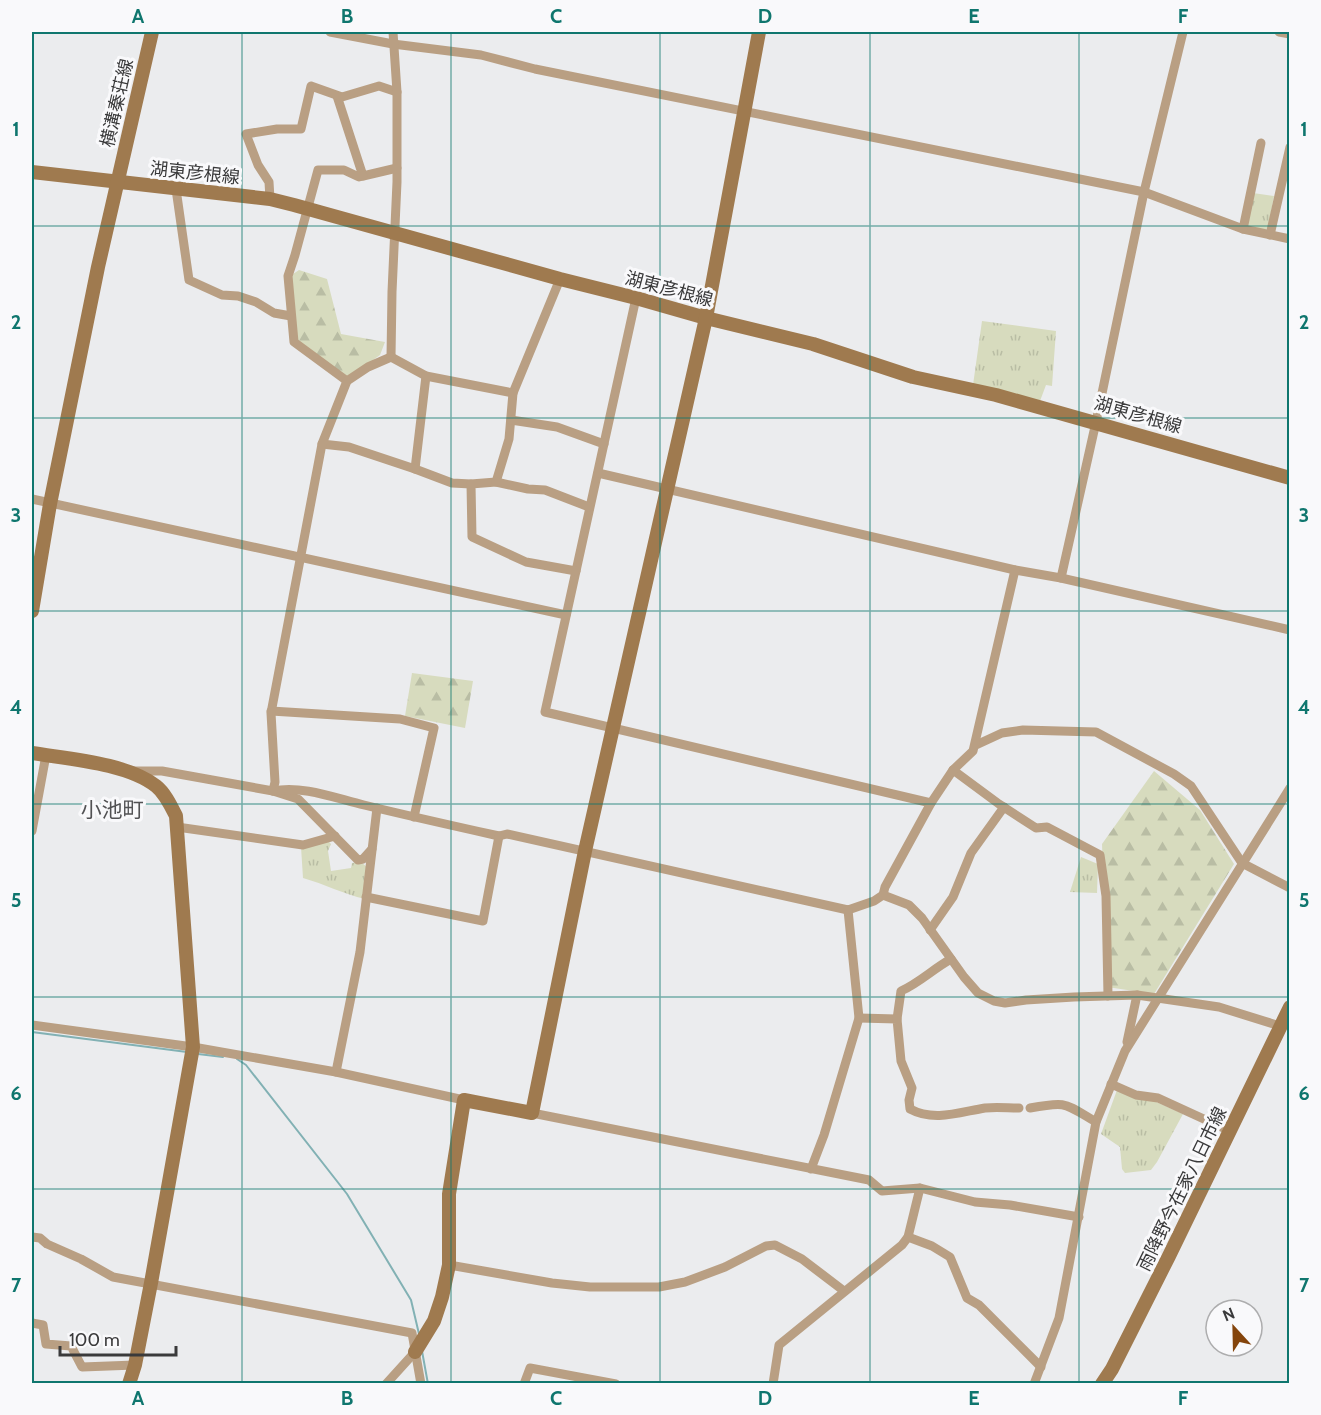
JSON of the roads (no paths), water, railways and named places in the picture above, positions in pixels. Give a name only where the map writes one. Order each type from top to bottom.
[{"type":"street","name":"横溝秦荘線","points":[[32,611],[50,504],[98,267],[152,32]]},
{"type":"street","points":[[330,32],[393,44],[481,55],[535,69],[1144,192],[1243,229],[1290,239]]},
{"type":"street","points":[[392,357],[397,168],[397,92],[393,32]]},
{"type":"street","points":[[532,1113],[585,851],[706,318],[759,32]]},
{"type":"street","points":[[1061,578],[1144,192],[1183,32]]},
{"type":"street","points":[[1279,32],[1290,34]]},
{"type":"street","points":[[270,199],[269,182],[258,165],[246,134],[277,129],[301,129],[310,86],[342,97],[379,86],[397,92]]},
{"type":"street","points":[[337,96],[363,176]]},
{"type":"street","points":[[1243,229],[1262,143]]},
{"type":"street","points":[[1270,235],[1290,147]]},
{"type":"street","points":[[347,381],[294,342],[288,276],[318,170],[344,170],[359,177],[397,168]]},
{"type":"street","name":"湖東彦根線","points":[[32,172],[270,199],[308,208],[560,279],[813,344],[913,377],[996,395],[1290,478]]},
{"type":"street","points":[[176,189],[189,280],[222,295],[238,296],[256,302],[274,313],[291,316]]},
{"type":"street","points":[[496,482],[509,439],[513,393],[560,279]]},
{"type":"street","points":[[636,298],[545,712],[932,803]]},
{"type":"street","points":[[392,357],[426,375],[513,393]]},
{"type":"street","points":[[273,791],[275,782],[271,711],[322,444],[347,381],[392,357]]},
{"type":"street","points":[[415,469],[426,375]]},
{"type":"street","points":[[511,420],[557,427],[604,444]]},
{"type":"street","points":[[322,444],[349,447],[452,483],[496,482],[545,490],[589,507]]},
{"type":"street","points":[[598,473],[1015,570],[1061,578],[1290,630]]},
{"type":"street","points":[[471,484],[472,537],[526,562],[576,571]]},
{"type":"street","points":[[32,499],[566,615]]},
{"type":"street","points":[[273,791],[286,788],[500,836],[507,834],[848,910],[874,901],[883,895],[885,887],[932,803],[953,770],[973,751],[976,745],[1015,570]]},
{"type":"street","points":[[271,711],[400,719],[434,728],[414,817]]},
{"type":"street","points":[[976,745],[1002,733],[1023,730],[1096,732],[1174,774],[1191,786],[1242,863],[1290,888]]},
{"type":"street","points":[[32,753],[126,771],[162,771],[273,791],[298,799],[358,860],[363,859],[372,849]]},
{"type":"street","points":[[32,826],[46,755]]},
{"type":"street","points":[[953,770],[1035,828],[1047,827],[1100,855],[1106,896],[1108,996]]},
{"type":"street","points":[[126,771],[157,786],[176,816],[192,1053],[152,1283],[135,1365],[129,1383]]},
{"type":"street","points":[[1034,1383],[1059,1318],[1096,1122],[1125,1051],[1290,788]]},
{"type":"street","points":[[930,930],[953,897],[971,853],[1004,807]]},
{"type":"street","points":[[336,1072],[360,952],[377,808]]},
{"type":"street","points":[[177,827],[303,844],[335,836]]},
{"type":"street","points":[[366,897],[483,921],[500,836]]},
{"type":"street","points":[[883,895],[909,905],[978,993],[994,1001],[1005,1003],[1137,995],[1219,1007],[1281,1026]]},
{"type":"street","points":[[811,1169],[824,1135],[859,1018],[848,910]]},
{"type":"street","points":[[951,959],[918,983],[901,991],[897,1019],[901,1061],[912,1088],[910,1108],[939,1117],[989,1108],[1019,1108]]},
{"type":"street","points":[[1125,1051],[1137,995]]},
{"type":"street","name":"雨降野今在家八日市線","points":[[1102,1383],[1112,1369],[1290,1007]]},
{"type":"street","points":[[859,1018],[897,1019]]},
{"type":"street","points":[[32,1025],[192,1053],[336,1072],[464,1100],[869,1180],[882,1191],[920,1188],[975,1202],[1010,1204],[1079,1217]]},
{"type":"street","points":[[1111,1084],[1136,1095],[1158,1098],[1230,1131]]},
{"type":"street","points":[[386,1383],[415,1352],[434,1321],[442,1297],[449,1265],[449,1194],[464,1100]]},
{"type":"street","points":[[1030,1108],[1060,1103],[1068,1105],[1096,1122]]},
{"type":"street","points":[[772,1383],[779,1345],[902,1245],[908,1237],[920,1188]]},
{"type":"street","points":[[32,1227],[36,1237],[47,1244],[113,1277],[412,1333],[421,1383]]},
{"type":"street","points":[[908,1237],[932,1246],[950,1257],[967,1298],[980,1305],[1041,1367]]},
{"type":"street","points":[[449,1265],[552,1283],[639,1289],[685,1282],[724,1267],[739,1257],[766,1246],[775,1245],[802,1259],[844,1291]]},
{"type":"street","points":[[32,1323],[43,1325],[46,1344],[71,1346],[82,1367],[135,1365]]},
{"type":"street","points":[[524,1383],[530,1368],[616,1383]]},
{"type":"waterway","points":[[32,1032],[187,1052]]},
{"type":"waterway","points":[[198,1054],[223,1057]]},
{"type":"waterway","points":[[237,1059],[246,1065],[347,1194],[411,1300],[419,1334]]},
{"type":"waterway","points":[[422,1351],[428,1384]]},
{"type":"district","name":"小池町","points":[[112,809]]}]
